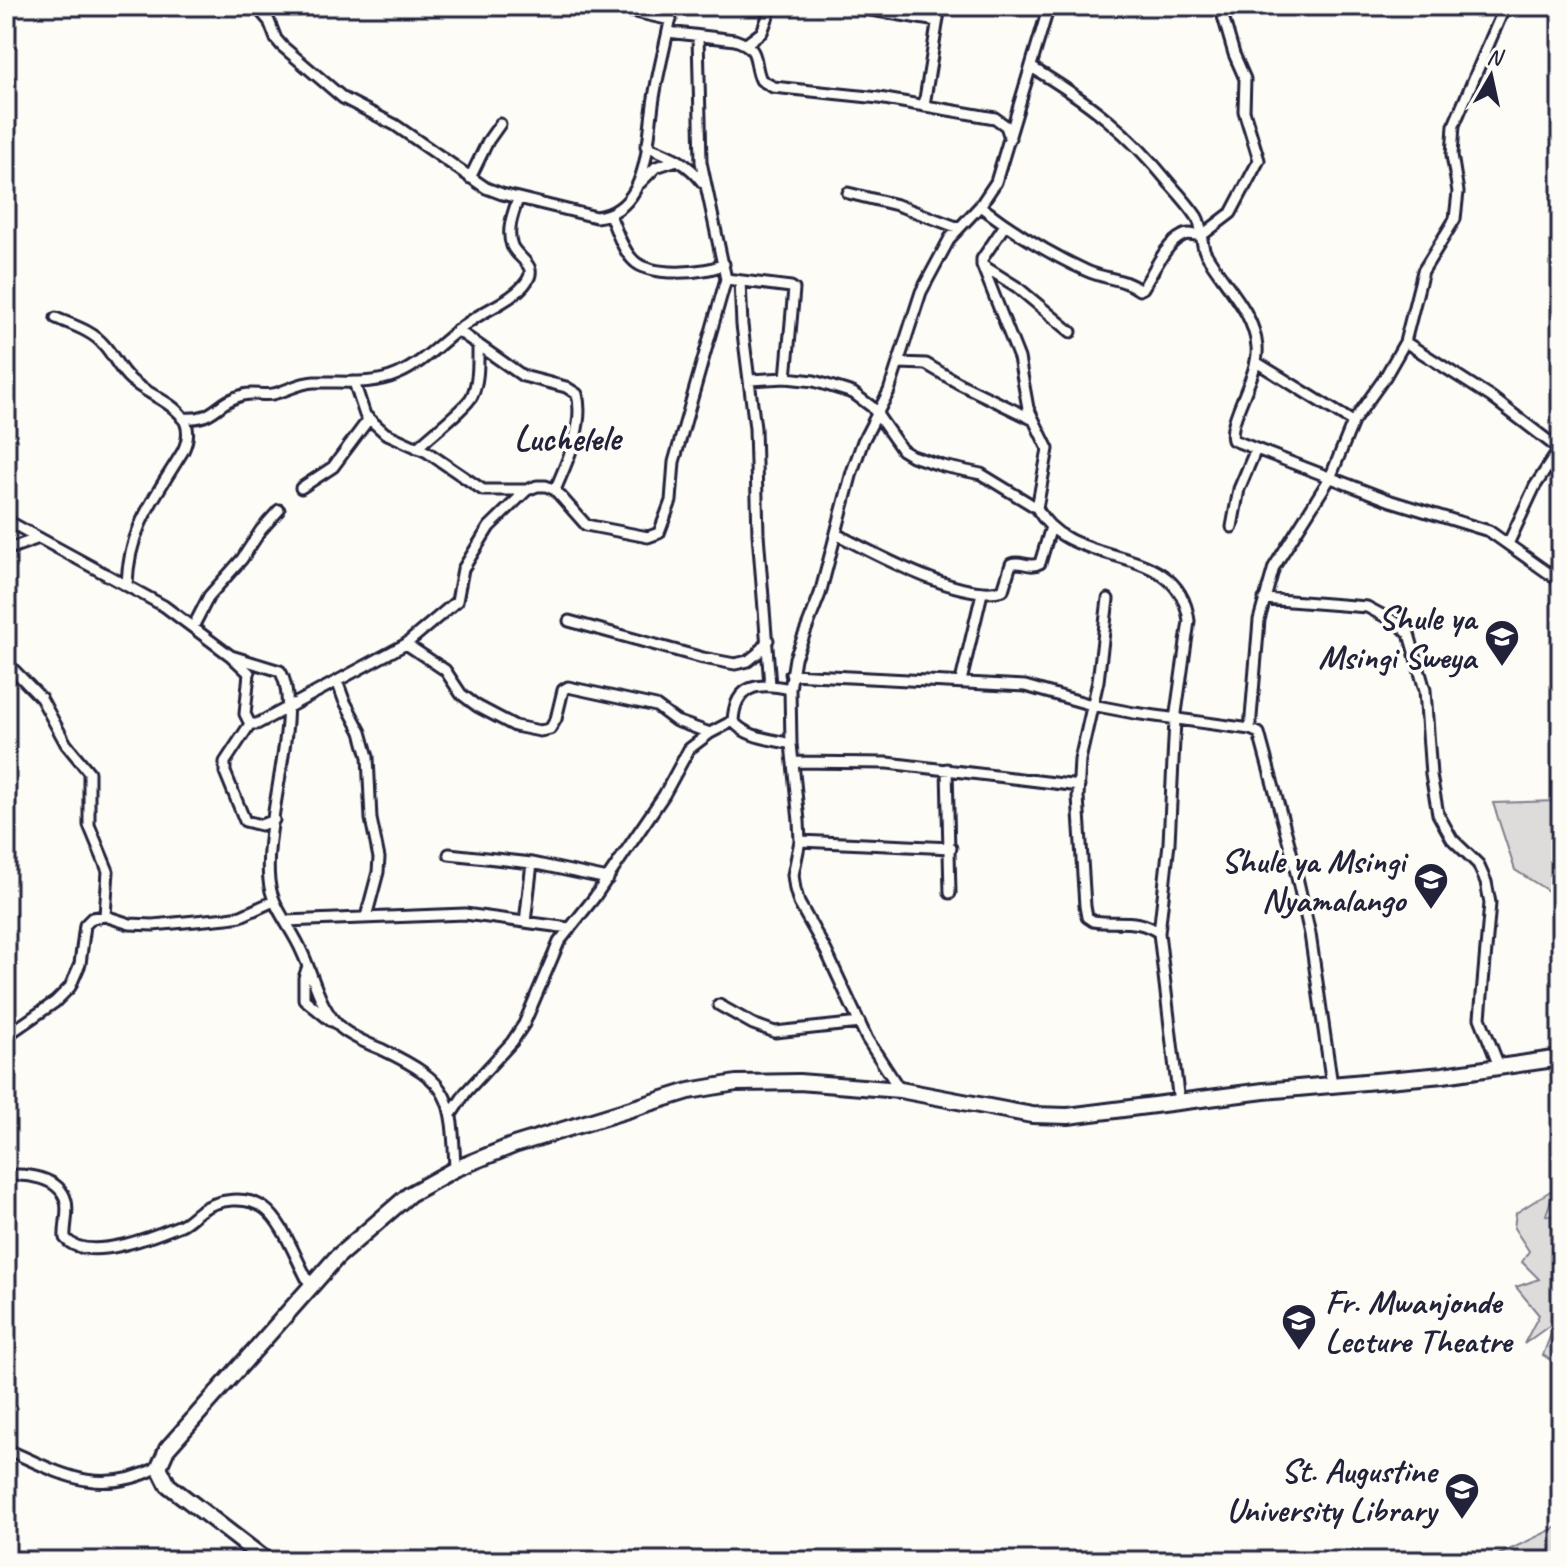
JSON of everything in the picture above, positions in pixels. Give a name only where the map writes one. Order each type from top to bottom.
[{"type":"main road","points":[[267,1561],[168,1485],[159,1467],[167,1449],[311,1286],[391,1208],[455,1169],[514,1145],[614,1112],[714,1086],[799,1082],[900,1090],[1049,1116],[1104,1113],[1332,1085],[1443,1075],[1561,1058]]},
{"type":"street","points":[[256,6],[269,21],[282,46],[343,98],[395,125],[486,188],[582,215],[610,215],[627,201],[656,167],[679,159]]},
{"type":"street","points":[[608,6],[671,20]]},
{"type":"street","points":[[635,189],[673,6]]},
{"type":"street","points":[[847,6],[937,21]]},
{"type":"street","points":[[924,105],[940,6]]},
{"type":"street","points":[[900,1090],[876,1055],[799,903],[793,875],[800,841],[791,744],[791,674],[820,594],[857,456],[878,416],[899,363],[921,292],[943,249],[996,182],[1049,6]]},
{"type":"street","points":[[980,206],[1005,225],[1084,270],[1109,280],[1130,283],[1141,290],[1176,241],[1185,234],[1201,236],[1231,213],[1259,160],[1244,111],[1245,79],[1220,6]]},
{"type":"street","points":[[1250,729],[1255,649],[1264,599],[1279,556],[1330,478],[1353,422],[1405,342],[1423,271],[1455,219],[1458,192],[1452,155],[1454,125],[1505,6]]},
{"type":"street","points":[[746,44],[762,32],[774,8]]},
{"type":"street","points":[[668,32],[746,44],[753,50],[758,74],[767,85],[924,105],[999,120],[1006,126],[1010,138]]},
{"type":"street","points":[[354,382],[368,420],[385,433],[436,457],[483,490],[527,490],[546,486],[555,490],[586,525],[648,537],[659,533],[671,501],[674,462],[726,279],[700,148],[698,36]]},
{"type":"street","points":[[1031,67],[1099,111],[1129,138],[1199,220],[1205,251],[1246,314],[1256,336],[1256,362],[1231,435],[1233,440],[1330,478],[1489,531],[1561,582]]},
{"type":"street","points":[[470,178],[500,124]]},
{"type":"street","points":[[646,146],[679,159],[696,172],[705,185]]},
{"type":"street","points":[[848,193],[897,205],[959,228]]},
{"type":"street","points":[[182,418],[206,417],[230,399],[241,395],[272,394],[302,383],[372,382],[399,374],[420,361],[457,330],[529,279],[531,271],[528,264],[513,247],[511,238],[512,216],[518,199]]},
{"type":"street","points":[[610,215],[628,254],[644,268],[692,272],[714,269],[724,264]]},
{"type":"street","points":[[1005,225],[982,259],[982,265],[1019,358],[1024,396],[1048,449],[1037,508]]},
{"type":"street","points":[[982,265],[1017,287],[1071,332]]},
{"type":"street","points":[[726,279],[794,289],[786,378]]},
{"type":"street","points":[[740,281],[755,428],[758,534],[770,685]]},
{"type":"street","points":[[56,318],[98,339],[131,381],[161,397],[182,418],[186,428],[187,443],[136,530],[127,564],[127,584]]},
{"type":"street","points":[[457,330],[523,376],[566,387],[577,394],[573,444],[555,490]]},
{"type":"street","points":[[1405,342],[1491,397],[1560,448],[1535,486],[1508,544]]},
{"type":"street","points":[[417,448],[466,405],[472,396],[478,346]]},
{"type":"street","points":[[1256,362],[1353,422]]},
{"type":"street","points":[[899,363],[926,364],[1034,420]]},
{"type":"street","points":[[749,380],[786,378],[837,387],[864,400],[902,450],[934,464],[981,474],[1037,508],[1051,527],[1078,544],[1138,562],[1168,578],[1180,590],[1187,605],[1189,621],[1175,720],[1169,843],[1159,933],[1179,1103]]},
{"type":"street","points":[[301,488],[333,467],[368,420]]},
{"type":"street","points":[[1232,527],[1239,489],[1256,449]]},
{"type":"street","points":[[250,724],[257,724],[406,644],[457,601],[463,569],[489,527],[527,490]]},
{"type":"street","points":[[193,627],[209,596],[279,510]]},
{"type":"street","points":[[6,520],[127,584],[231,656],[249,673],[245,714],[250,724]]},
{"type":"street","points":[[1489,531],[1517,523]]},
{"type":"street","points":[[836,534],[926,577],[982,593],[1003,590],[1011,564],[1016,562],[1032,566],[1040,563],[1051,527]]},
{"type":"street","points":[[6,550],[39,538]]},
{"type":"street","points":[[961,681],[982,593]]},
{"type":"street","points":[[1108,599],[1101,659],[1080,760],[1081,855],[1087,917],[1102,923],[1138,922],[1149,925],[1159,933]]},
{"type":"street","points":[[1264,599],[1367,607],[1399,624],[1409,634],[1425,690],[1431,775],[1438,814],[1452,839],[1478,864],[1486,882],[1490,903],[1480,1018],[1499,1066]]},
{"type":"street","points":[[569,621],[735,664],[748,661],[768,640]]},
{"type":"street","points":[[406,644],[445,670],[468,701],[515,726],[540,731],[550,729],[556,719],[563,690],[568,687],[656,706],[676,721],[710,733]]},
{"type":"street","points":[[231,656],[280,671],[285,679],[287,706],[267,867],[274,901],[308,966],[320,998],[340,1027]]},
{"type":"street","points":[[6,662],[41,698],[66,744],[89,772],[89,825],[108,871],[105,916]]},
{"type":"street","points":[[791,674],[1025,686],[1092,705],[1250,729],[1259,733],[1294,866],[1317,974],[1332,1085]]},
{"type":"street","points":[[337,681],[361,732],[368,757],[371,819],[379,858],[366,917]]},
{"type":"street","points":[[790,689],[757,685],[747,690],[737,701],[733,721],[740,730],[750,734],[791,744]]},
{"type":"street","points":[[452,1113],[524,1024],[553,955],[569,928],[608,879],[664,795],[689,749],[733,721]]},
{"type":"street","points":[[250,724],[228,756],[225,772],[245,821],[261,825],[274,820]]},
{"type":"street","points":[[793,762],[862,761],[1079,786]]},
{"type":"street","points":[[947,769],[950,893]]},
{"type":"street","points":[[800,841],[951,848]]},
{"type":"street","points":[[449,854],[532,863],[608,879]]},
{"type":"street","points":[[525,922],[532,863]]},
{"type":"street","points":[[6,1036],[55,1002],[70,987],[80,964],[85,925],[92,918],[105,916],[144,925],[227,918],[241,916],[274,901]]},
{"type":"street","points":[[285,921],[465,914],[569,928]]},
{"type":"street","points":[[308,966],[304,978],[304,999],[311,1007],[340,1027],[425,1074],[449,1101],[455,1169]]},
{"type":"street","points":[[719,1005],[775,1032],[860,1023]]},
{"type":"street","points":[[7,1009],[25,1022]]},
{"type":"street","points":[[6,1036],[7,1009]]},
{"type":"street","points":[[6,1176],[30,1176],[59,1189],[67,1202],[65,1238],[73,1246],[84,1249],[111,1248],[183,1225],[209,1206],[222,1202],[238,1200],[256,1203],[278,1222],[311,1286]]},
{"type":"street","points":[[6,1449],[67,1476],[94,1483],[115,1482],[159,1467]]},
{"type":"shaded area","points":[[1561,769],[1561,899],[1515,870],[1493,803],[1559,801]]},
{"type":"shaded area","points":[[1555,1188],[1546,1215],[1561,1218],[1561,1367],[1543,1355],[1556,1321],[1524,1344],[1539,1315],[1516,1287],[1539,1279],[1522,1262],[1529,1251],[1514,1228],[1516,1213]]},
{"type":"shaded area","points":[[1561,1525],[1561,1561],[1486,1561]]},
{"type":"place","name":"Shule ya Msingi Sweya","points":[[1502,668]]},
{"type":"place","name":"Shule ya Msingi Nyamalango","points":[[1431,911]]},
{"type":"place","name":"Fr. Mwanjonde Lecture Theatre","points":[[1299,1352]]},
{"type":"place","name":"St. Augustine University Library","points":[[1462,1521]]},
{"type":"district","name":"Luchelele","points":[[567,437]]}]
